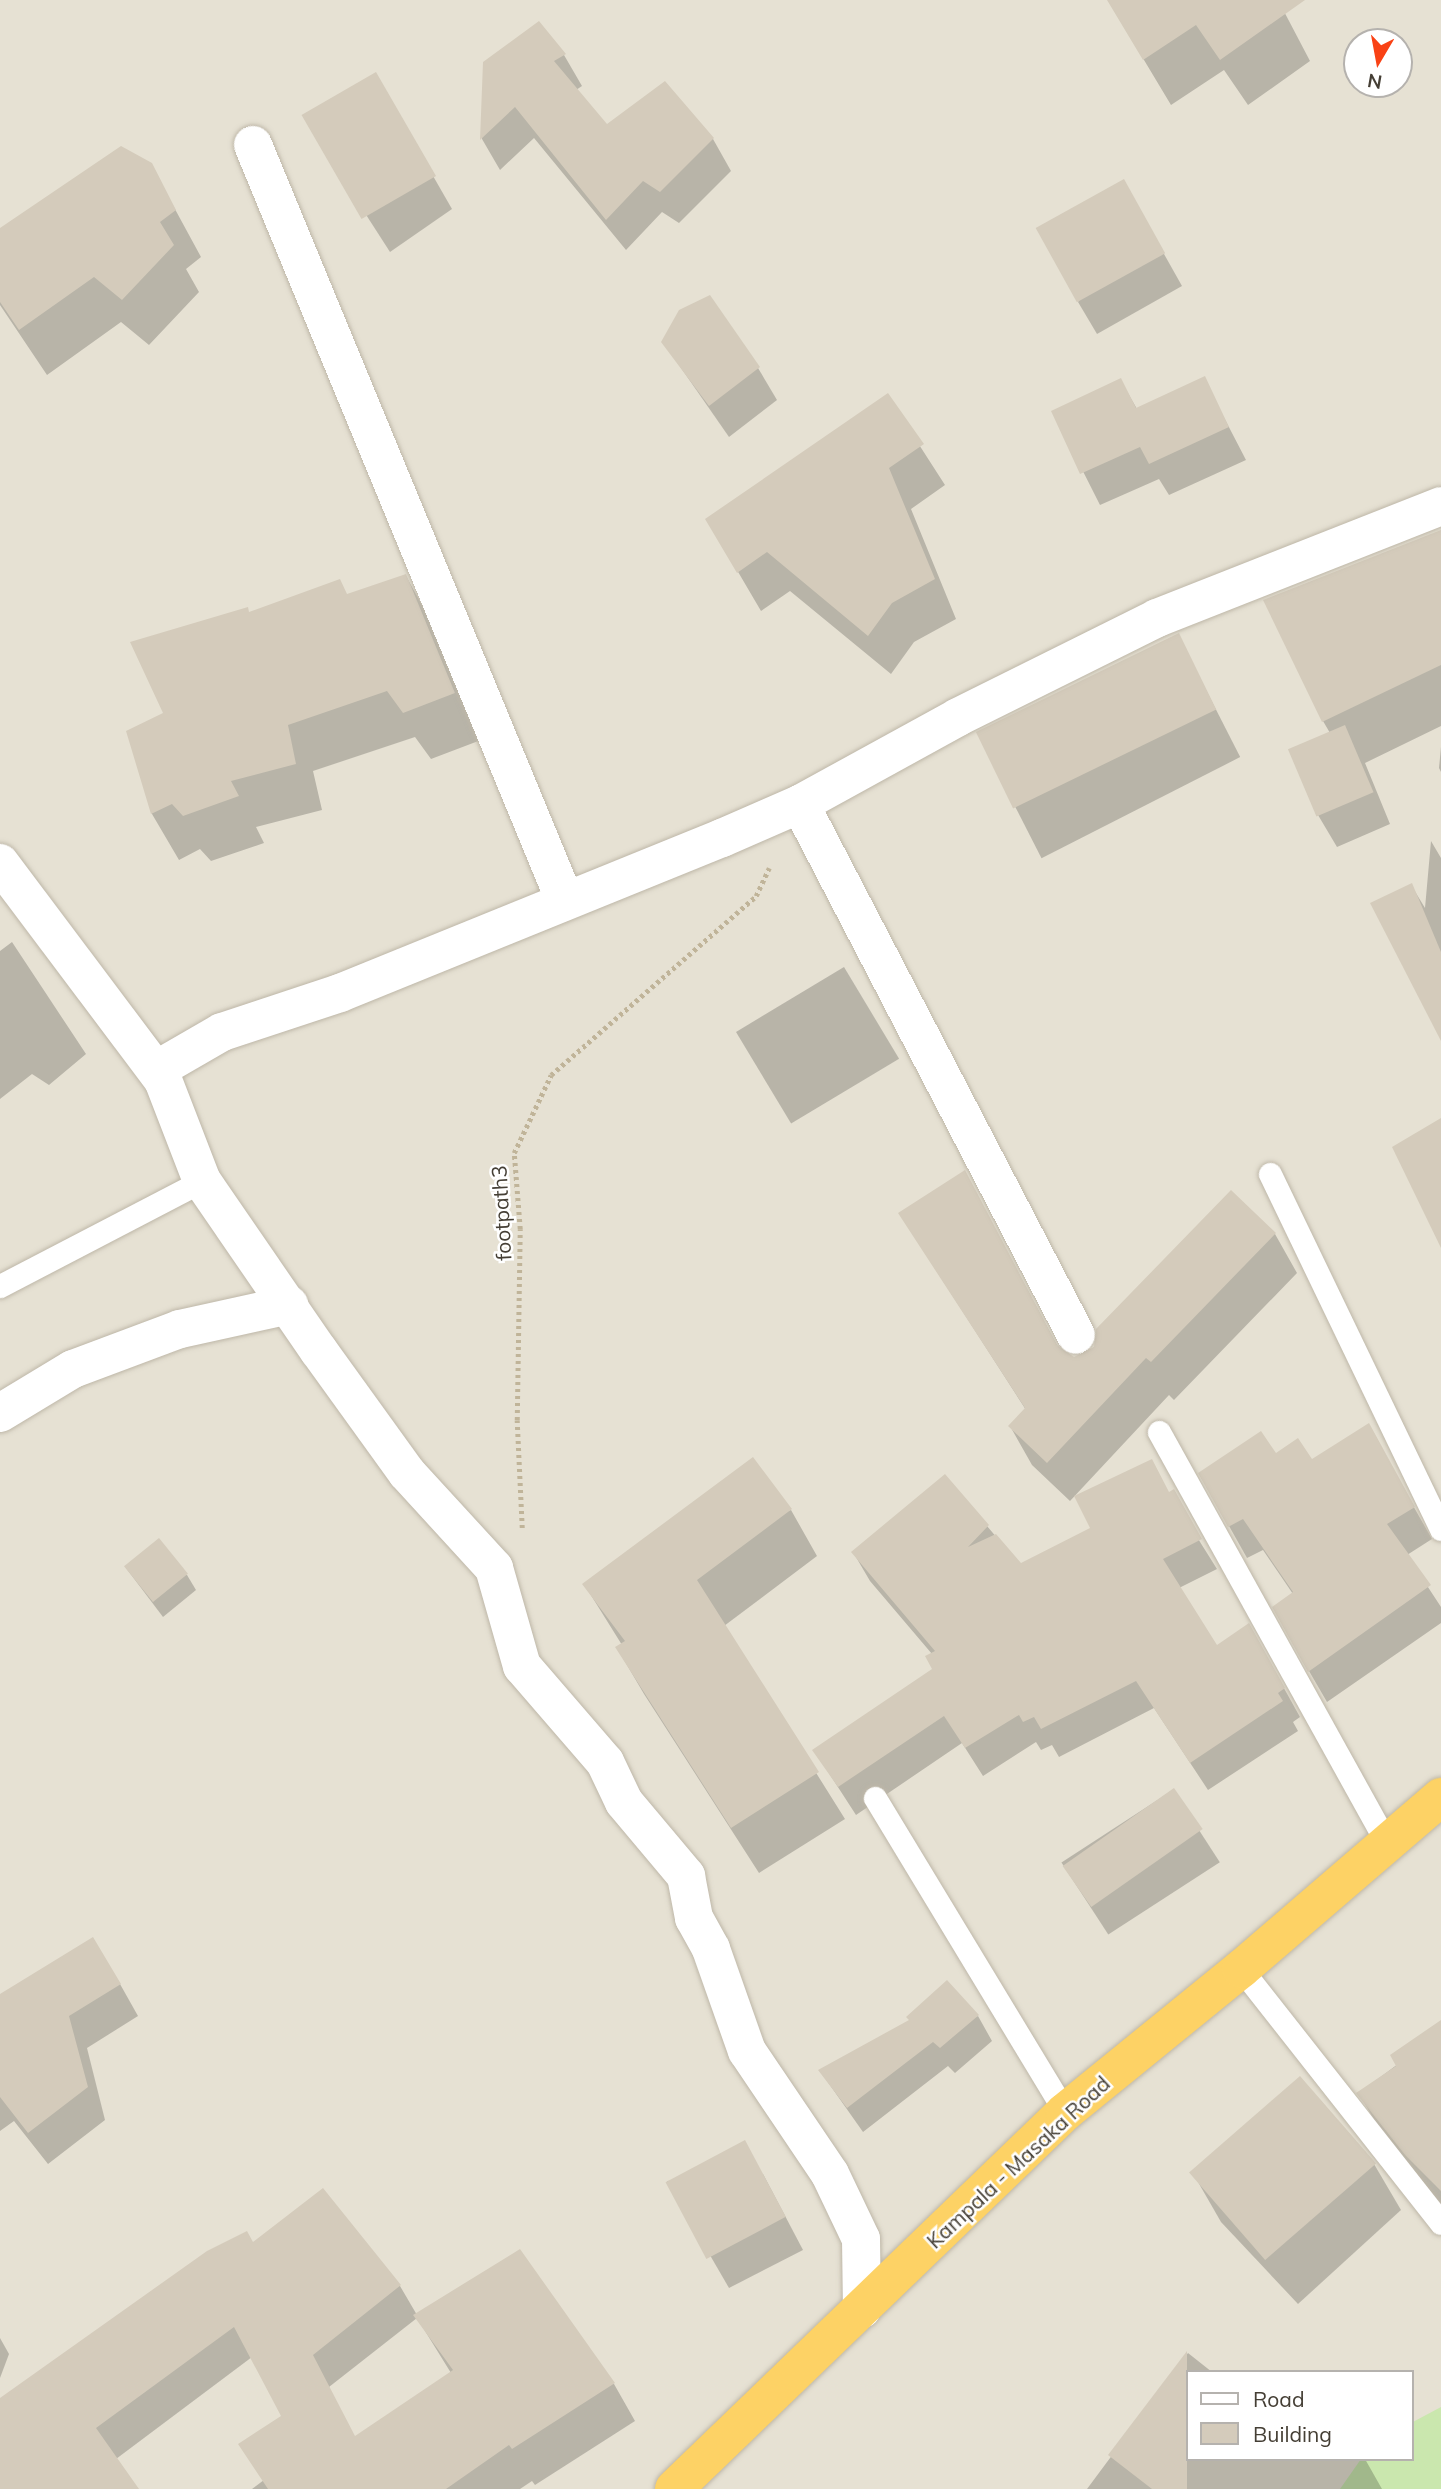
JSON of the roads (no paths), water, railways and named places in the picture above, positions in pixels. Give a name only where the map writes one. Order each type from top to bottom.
[{"type":"highway","name":"Kampala - Masaka Road","points":[[674,2489],[1065,2112],[1241,1969],[1441,1797]]},
{"type":"street","points":[[253,145],[565,901]]},
{"type":"street","points":[[163,1080],[163,1066],[222,1032],[340,993],[800,804],[958,718],[1157,618],[1441,506]]},
{"type":"street","points":[[800,804],[1076,1335]]},
{"type":"street","points":[[0,863],[163,1080],[202,1181],[289,1306],[407,1473],[494,1567],[522,1666],[605,1762],[624,1802],[686,1876],[694,1918],[711,1949],[747,2051],[830,2174],[862,2239],[863,2309]]},
{"type":"street","points":[[0,1413],[73,1369],[156,1338],[289,1306]]},
{"type":"lane","points":[[1270,1174],[1441,1529]]},
{"type":"lane","points":[[0,1286],[202,1181]]},
{"type":"lane","points":[[1159,1432],[1387,1844]]},
{"type":"lane","points":[[874,1798],[1065,2112]]},
{"type":"lane","points":[[1241,1969],[1441,2223]]}]
